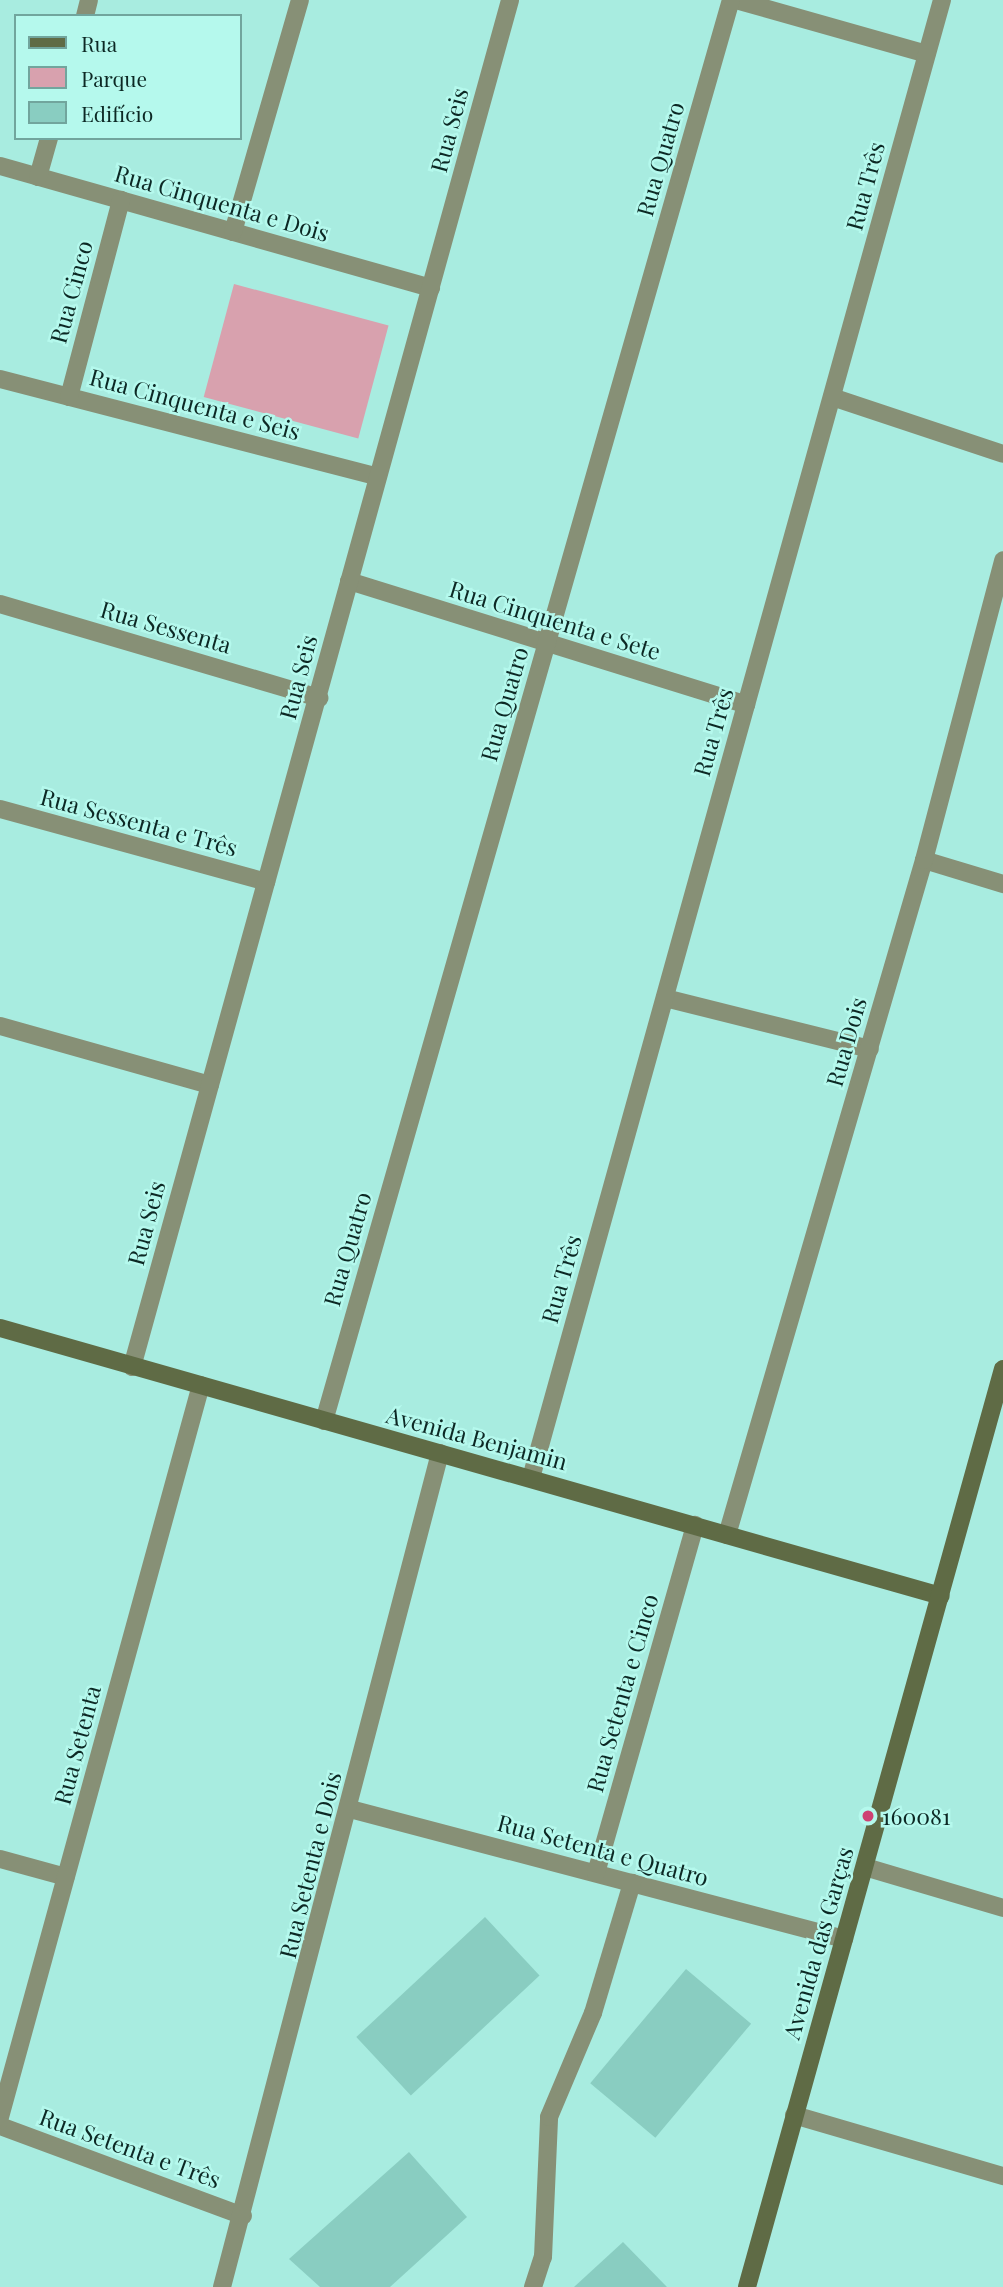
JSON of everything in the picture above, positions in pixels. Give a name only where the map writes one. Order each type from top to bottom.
[{"type":"street","points":[[233,232],[300,0]]},
{"type":"street","name":"Rua Seis","points":[[132,1367],[510,0]]},
{"type":"street","name":"Rua Quatro","points":[[324,1421],[731,0]]},
{"type":"street","points":[[736,0],[927,54]]},
{"type":"street","name":"Rua Três","points":[[531,1478],[942,0]]},
{"type":"street","points":[[38,177],[48,140]]},
{"type":"street","name":"Rua Cinquenta e Dois","points":[[0,166],[431,288]]},
{"type":"street","name":"Rua Cinco","points":[[69,397],[121,200]]},
{"type":"street","name":"Rua Cinquenta e Seis","points":[[0,379],[378,477]]},
{"type":"street","points":[[832,397],[1003,454]]},
{"type":"street","name":"Rua Dois","points":[[727,1535],[924,860],[1003,560]]},
{"type":"street","name":"Rua Cinquenta e Sete","points":[[349,581],[746,705]]},
{"type":"street","name":"Rua Sessenta","points":[[0,604],[319,698]]},
{"type":"street","name":"Rua Sessenta e Três","points":[[0,809],[266,882]]},
{"type":"street","points":[[924,860],[1003,884]]},
{"type":"street","points":[[665,998],[870,1049]]},
{"type":"street","points":[[0,1026],[210,1085]]},
{"type":"street","name":"Avenida Benjamin","points":[[0,1328],[941,1596]]},
{"type":"street","name":"Avenida das Garças","points":[[747,2287],[1003,1369]]},
{"type":"street","name":"Rua Setenta","points":[[0,2117],[201,1385]]},
{"type":"street","name":"Rua Setenta e Dois","points":[[222,2287],[243,2216],[440,1453]]},
{"type":"street","name":"Rua Setenta e Cinco","points":[[596,1873],[695,1525]]},
{"type":"street","name":"Rua Setenta e Quatro","points":[[349,1809],[844,1939]]},
{"type":"street","points":[[0,1859],[66,1877]]},
{"type":"street","points":[[865,1867],[1003,1908]]},
{"type":"street","points":[[533,2287],[543,2257],[550,2117],[593,2013],[632,1883]]},
{"type":"street","points":[[794,2115],[1003,2176]]},
{"type":"street","name":"Rua Setenta e Três","points":[[0,2126],[243,2216]]},
{"type":"green space","points":[[234,284],[389,325],[358,438],[204,397]]},
{"type":"building","points":[[485,1917],[540,1976],[411,2096],[356,2037]]},
{"type":"building","points":[[686,1969],[751,2024],[655,2138],[590,2083]]},
{"type":"building","points":[[409,2152],[467,2217],[390,2287],[320,2287],[289,2259]]},
{"type":"building","points":[[623,2242],[667,2287],[574,2287]]},
{"type":"place","name":"160081","points":[[868,1816]]}]
